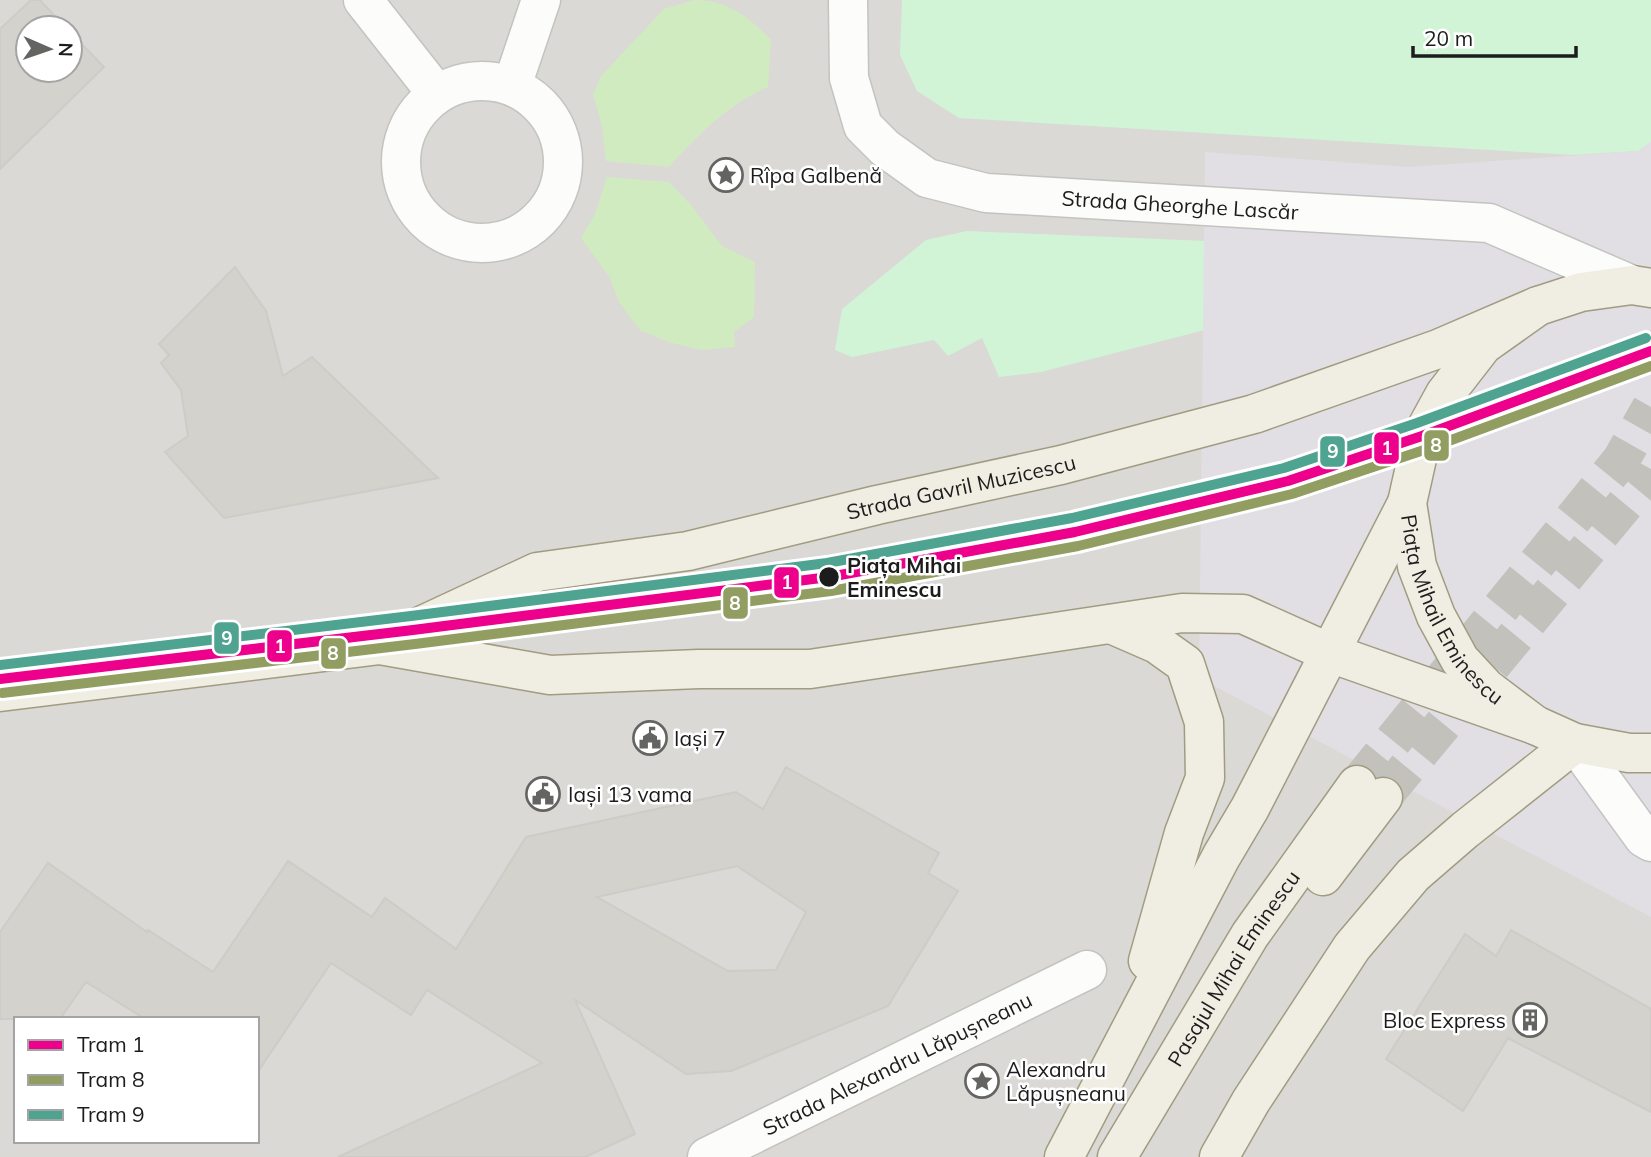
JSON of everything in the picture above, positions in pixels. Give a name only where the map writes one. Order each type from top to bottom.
[{"type":"main road","name":"Piața Mihail Eminescu","points":[[1642,287],[1581,292],[1538,306],[1483,345],[1445,394],[1422,436],[1408,503],[1417,566],[1436,616],[1460,660],[1486,688],[1535,725],[1575,743],[1629,753],[1651,753]]},
{"type":"main road","name":"Strada Gavril Muzicescu","points":[[380,645],[537,572],[688,551],[877,505],[1061,465],[1254,414],[1438,349],[1538,306]]},
{"type":"main road","points":[[1064,1157],[1250,808],[1408,503]]},
{"type":"main road","name":"Strada Gavril Muzicescu","points":[[0,692],[380,645],[550,676],[699,669],[810,668],[1182,613],[1243,614],[1330,653],[1535,725]]},
{"type":"main road","points":[[1111,624],[1157,644],[1185,664],[1204,722],[1205,778],[1184,833],[1129,1032]]},
{"type":"main road","points":[[1219,1157],[1251,1101],[1352,947],[1413,875],[1575,743]]},
{"type":"main road","name":"Pasajul Mihai Eminescu","points":[[1117,1157],[1250,935],[1370,791],[1270,946],[1148,1157]]},
{"type":"street","points":[[363,0],[437,94]]},
{"type":"street","points":[[512,86],[541,0]]},
{"type":"street","name":"Strada Gheorghe Lascăr","points":[[848,0],[849,78],[863,126],[884,148],[927,178],[986,193],[1489,223],[1642,287]]},
{"type":"street","points":[[473,80],[493,81],[512,86],[535,100],[552,121],[562,146],[563,173],[555,199],[539,220],[516,235],[491,243],[464,241],[439,231],[419,213],[405,190],[401,163],[405,137],[417,113],[437,94],[454,85],[473,80]]},
{"type":"street","points":[[1575,743],[1644,838],[1651,842]]},
{"type":"street","name":"Strada Alexandru Lăpușneanu","points":[[708,1157],[1087,970]]},
{"type":"shaded area","points":[[0,0],[1651,0],[1651,1157],[0,1157]]},
{"type":"shaded area","points":[[1651,142],[1651,917],[1199,678],[1205,152],[1408,167],[1638,151]]},
{"type":"green space","points":[[695,0],[718,3],[738,12],[771,40],[768,87],[727,111],[702,132],[669,167],[606,161],[602,126],[593,94],[602,75],[664,9]]},
{"type":"green space","points":[[902,0],[1651,0],[1651,142],[1638,151],[1572,155],[959,118],[917,91],[900,55]]},
{"type":"green space","points":[[607,177],[669,182],[691,205],[722,246],[755,262],[754,317],[734,332],[735,347],[702,350],[668,342],[640,330],[619,302],[610,278],[581,238],[595,214]]},
{"type":"green space","points":[[967,231],[1324,246],[1330,298],[1041,372],[999,377],[982,338],[948,356],[934,340],[852,357],[835,350],[842,309],[926,240]]},
{"type":"building","points":[[31,0],[40,0],[53,14],[16,14]]},
{"type":"building","points":[[14,16],[14,84],[84,84],[84,46],[104,67],[0,169],[0,29]]},
{"type":"building","points":[[235,267],[266,311],[283,376],[312,357],[438,478],[224,518],[165,452],[188,436],[181,390],[161,363],[169,355],[159,344]]},
{"type":"building","points":[[786,767],[939,853],[928,873],[958,891],[888,1006],[731,1071],[686,1074],[575,1000],[635,1134],[585,1157],[338,1157],[542,1063],[427,990],[411,1015],[331,963],[259,1070],[259,1017],[142,1017],[86,982],[61,1017],[0,1019],[0,932],[48,863],[147,932],[148,930],[213,972],[288,861],[372,917],[385,898],[456,949],[526,837],[736,792],[763,809]],"holes":[[[737,866],[806,912],[776,970],[728,971],[597,897]]]},
{"type":"building","name":"Bloc Express","points":[[1511,930],[1651,1009],[1651,1112],[1508,1038],[1463,1111],[1386,1059],[1465,934],[1496,956]]},
{"type":"tunnel","points":[[1357,785],[1621,460],[1651,407]]},
{"type":"tunnel","points":[[1383,797],[1645,480],[1651,469]]},
{"type":"tram line","name":"9","points":[[0,665],[827,563],[1072,518],[1284,468],[1417,423],[1646,338]]},
{"type":"tram line","name":"1","points":[[0,679],[829,577],[1075,532],[1288,481],[1422,436],[1651,351]]},
{"type":"tram line","name":"8","points":[[2,693],[831,591],[1078,546],[1292,494],[1427,449],[1651,366]]},
{"type":"place","name":"Rîpa Galbenă","points":[[726,175]]},
{"type":"place","name":"Piața Mihai Eminescu","points":[[829,577]]},
{"type":"place","name":"Iași 7","points":[[650,738]]},
{"type":"place","name":"Iași 13 vama","points":[[543,794]]},
{"type":"place","name":"Bloc Express","points":[[1530,1020]]},
{"type":"place","name":"Alexandru Lăpușneanu","points":[[982,1081]]}]
